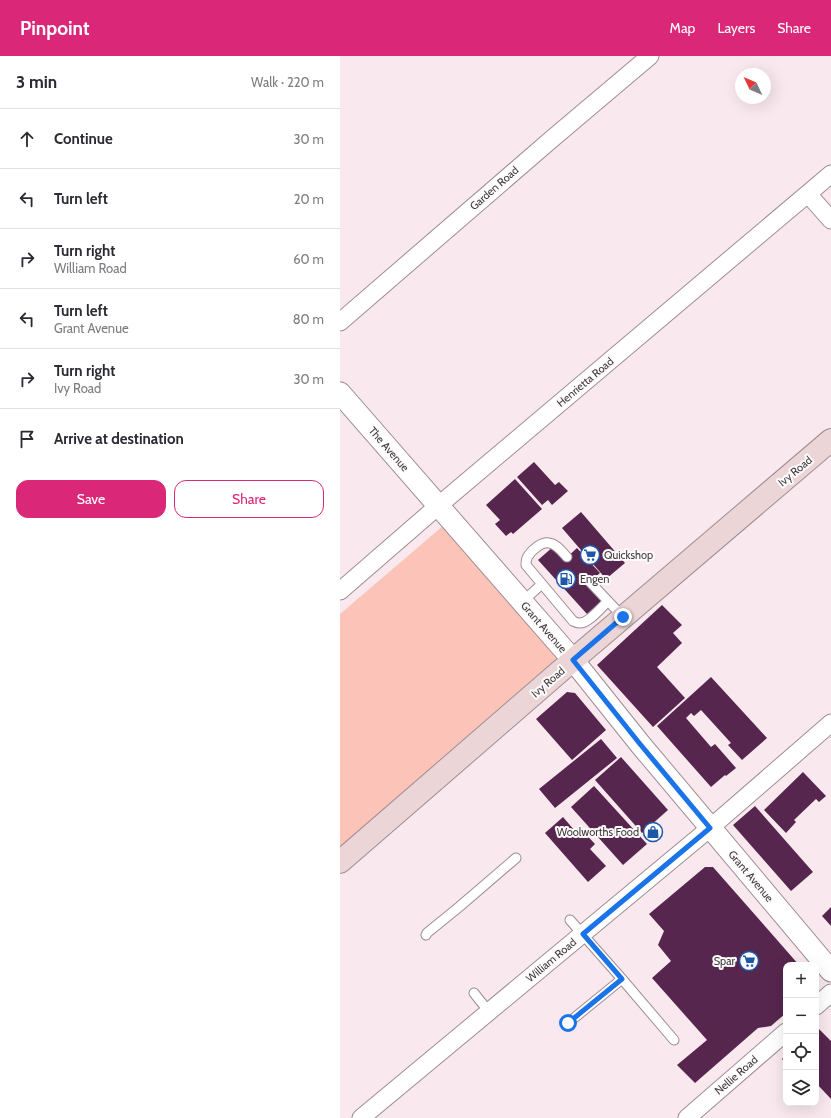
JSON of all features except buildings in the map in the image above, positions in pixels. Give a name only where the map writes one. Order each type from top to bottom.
[{"type":"main road","name":"Ivy Road","points":[[340,862],[623,617],[831,440]]},
{"type":"street","name":"Garden Road","points":[[340,322],[650,56]]},
{"type":"street","name":"Henrietta Road","points":[[340,591],[438,506],[831,174]]},
{"type":"street","points":[[808,194],[831,220]]},
{"type":"street","name":"The Avenue","points":[[340,393],[438,506]]},
{"type":"street","name":"Grant Avenue","points":[[438,506],[573,660],[640,744],[831,971]]},
{"type":"street","name":"William Road","points":[[361,1118],[710,828],[831,723]]},
{"type":"street","points":[[819,1003],[831,993]]},
{"type":"street","name":"Nellie Road","points":[[687,1118],[784,1034]]},
{"type":"lane","points":[[567,557],[555,545],[549,542],[542,544],[528,556],[526,565],[573,621],[582,623],[588,620],[608,601]]},
{"type":"lane","points":[[590,582],[623,617]]},
{"type":"lane","points":[[522,602],[542,584]]},
{"type":"lane","points":[[426,935],[516,858]]},
{"type":"lane","points":[[570,920],[674,1040]]},
{"type":"lane","points":[[568,1023],[622,979]]},
{"type":"lane","points":[[474,993],[489,1012]]},
{"type":"shaded area","points":[[444,525],[563,659],[340,851],[340,614]]},
{"type":"place","name":"Quickshop","points":[[590,555]]},
{"type":"place","name":"Engen","points":[[566,579]]},
{"type":"place","name":"Woolworths Food","points":[[653,832]]},
{"type":"place","name":"Spar","points":[[749,961]]},
{"type":"route","points":[[568,1023],[622,979],[583,934],[710,828],[573,660],[623,617]]}]
